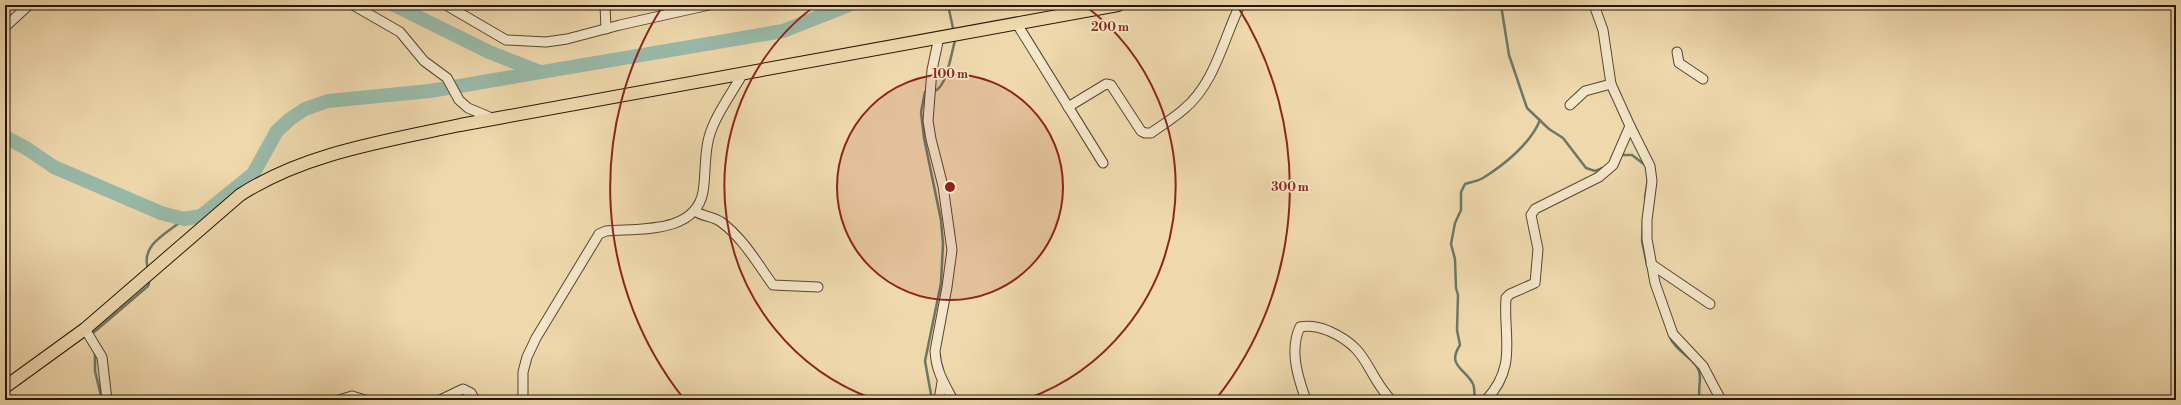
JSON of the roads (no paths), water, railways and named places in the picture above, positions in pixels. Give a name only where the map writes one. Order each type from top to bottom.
[{"type":"main road","points":[[5,387],[85,328],[240,195],[264,180],[289,169],[374,144],[496,119],[1118,5]]},
{"type":"street","points":[[5,27],[28,5]]},
{"type":"street","points":[[352,5],[400,32],[424,61],[447,78],[459,100],[468,108],[479,114],[496,119]]},
{"type":"street","points":[[446,5],[506,40],[546,42],[567,39],[606,28],[709,5]]},
{"type":"street","points":[[605,5],[606,28]]},
{"type":"street","points":[[1068,107],[1106,84],[1111,85],[1141,131],[1145,133],[1152,133],[1184,109],[1198,94],[1216,64],[1240,5]]},
{"type":"street","points":[[1594,5],[1603,30],[1611,84],[1650,166],[1652,181],[1647,220],[1651,264],[1655,283],[1673,334],[1703,366],[1721,400]]},
{"type":"street","points":[[1017,24],[1103,163]]},
{"type":"street","points":[[939,37],[932,70],[928,121],[930,139],[943,186],[952,250],[948,287],[935,351],[935,360],[942,382],[953,400]]},
{"type":"street","points":[[1678,52],[1679,63],[1703,79]]},
{"type":"street","points":[[523,400],[523,372],[527,358],[536,338],[599,234],[606,231],[673,225],[695,211],[702,193],[707,144],[711,132],[742,75]]},
{"type":"street","points":[[1570,105],[1586,91],[1611,84]]},
{"type":"street","points":[[1486,400],[1499,381],[1508,354],[1506,298],[1510,294],[1535,283],[1538,249],[1532,215],[1536,209],[1599,178],[1613,165],[1630,126]]},
{"type":"street","points":[[695,211],[700,215],[717,220],[730,230],[743,244],[773,285],[818,287]]},
{"type":"street","points":[[1651,264],[1710,304]]},
{"type":"street","points":[[1306,400],[1297,376],[1295,337],[1300,327],[1309,325],[1323,328],[1342,337],[1356,347],[1368,363],[1380,388],[1391,400]]},
{"type":"street","points":[[85,328],[102,357],[107,400]]},
{"type":"street","points":[[939,400],[942,382]]},
{"type":"street","points":[[440,400],[463,389],[471,393],[475,400]]},
{"type":"street","points":[[338,400],[352,396],[365,400]]},
{"type":"waterway","points":[[394,5],[489,52],[540,72]]},
{"type":"waterway","points":[[5,137],[26,148],[54,167],[161,213],[184,219],[201,216],[253,174],[277,131],[290,119],[305,109],[328,101],[430,91],[783,31],[849,5]]},
{"type":"waterway","points":[[948,5],[953,28]]},
{"type":"waterway","points":[[1501,5],[1509,55],[1527,108],[1549,129],[1563,138],[1586,168],[1595,171],[1605,167]]},
{"type":"waterway","points":[[934,91],[942,84],[945,77],[955,41]]},
{"type":"waterway","points":[[925,92],[921,112],[924,138],[941,220],[943,244],[941,283],[925,361],[932,400]]},
{"type":"waterway","points":[[1475,400],[1473,384],[1456,363],[1455,358],[1456,352],[1460,345],[1457,330],[1458,295],[1456,288],[1455,259],[1451,244],[1455,223],[1461,210],[1461,192],[1465,184],[1483,178],[1500,167],[1516,153],[1536,129],[1540,120]]},
{"type":"waterway","points":[[1620,155],[1632,155],[1645,165]]},
{"type":"waterway","points":[[1645,198],[1648,179]]},
{"type":"waterway","points":[[148,269],[148,253],[152,246],[163,234],[184,219]]},
{"type":"waterway","points":[[1643,219],[1642,241],[1647,265]]},
{"type":"waterway","points":[[93,333],[148,286],[149,283]]},
{"type":"waterway","points":[[1669,335],[1676,346],[1697,366],[1700,378],[1700,400]]},
{"type":"waterway","points":[[95,353],[95,371],[102,400]]}]
